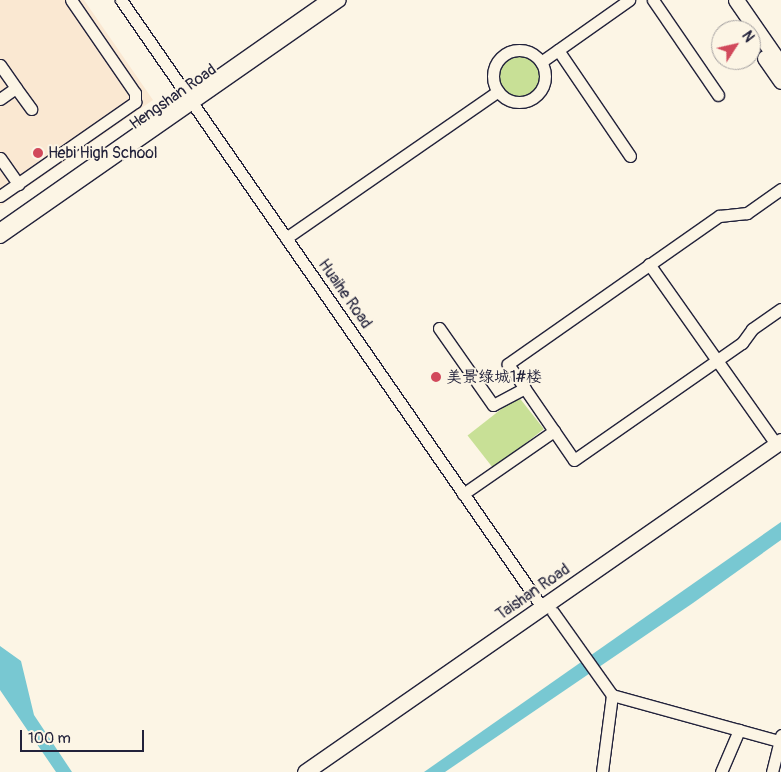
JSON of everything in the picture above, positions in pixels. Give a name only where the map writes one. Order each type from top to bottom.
[{"type":"main road","points":[[724,0],[738,20]]},
{"type":"main road","points":[[736,0],[781,65]]},
{"type":"main road","points":[[761,52],[781,81]]},
{"type":"main road","name":"Taishan Road","points":[[322,772],[547,609],[779,446]]},
{"type":"main road","name":"Taishan Road","points":[[305,772],[547,609]]},
{"type":"street","points":[[0,196],[136,98],[71,0]]},
{"type":"street","name":"Huaihe Road","points":[[121,0],[463,494],[612,696]]},
{"type":"street","name":"Hengshan Road","points":[[0,238],[326,0]]},
{"type":"street","name":"Hengshan Road","points":[[0,228],[340,0]]},
{"type":"street","points":[[541,62],[629,0]]},
{"type":"street","points":[[653,0],[718,95]]},
{"type":"street","points":[[523,50],[541,62],[544,83],[534,97],[511,101],[498,92],[493,72],[502,56],[523,50]]},
{"type":"street","points":[[558,50],[630,156]]},
{"type":"street","points":[[0,65],[31,109]]},
{"type":"street","points":[[0,99],[16,88]]},
{"type":"street","points":[[286,238],[498,92]]},
{"type":"street","points":[[0,158],[18,184]]},
{"type":"street","points":[[781,189],[747,213],[719,216],[511,360],[508,364],[574,460],[716,362],[781,309]]},
{"type":"street","points":[[649,264],[716,362],[779,446]]},
{"type":"street","points":[[438,328],[493,405],[524,388]]},
{"type":"street","points":[[463,494],[554,431]]},
{"type":"street","points":[[602,772],[612,696],[739,730],[780,738],[772,772]]},
{"type":"street","points":[[721,772],[739,730]]},
{"type":"shaded area","name":"Hebi High School","points":[[0,0],[84,0],[153,100],[0,206]]},
{"type":"green space","points":[[523,55],[531,58],[537,64],[540,76],[537,88],[531,94],[515,97],[507,94],[501,88],[498,72],[501,64],[507,58]]},
{"type":"green space","points":[[518,396],[544,429],[493,468],[468,435]]},
{"type":"water","points":[[781,522],[781,540],[693,603],[445,772],[424,772]]},
{"type":"water","points":[[0,646],[21,661],[34,715],[72,772],[56,772],[0,690]]},
{"type":"place","name":"Hebi High School","points":[[38,153]]},
{"type":"place","name":"美景绿城1#楼","points":[[436,377]]}]
